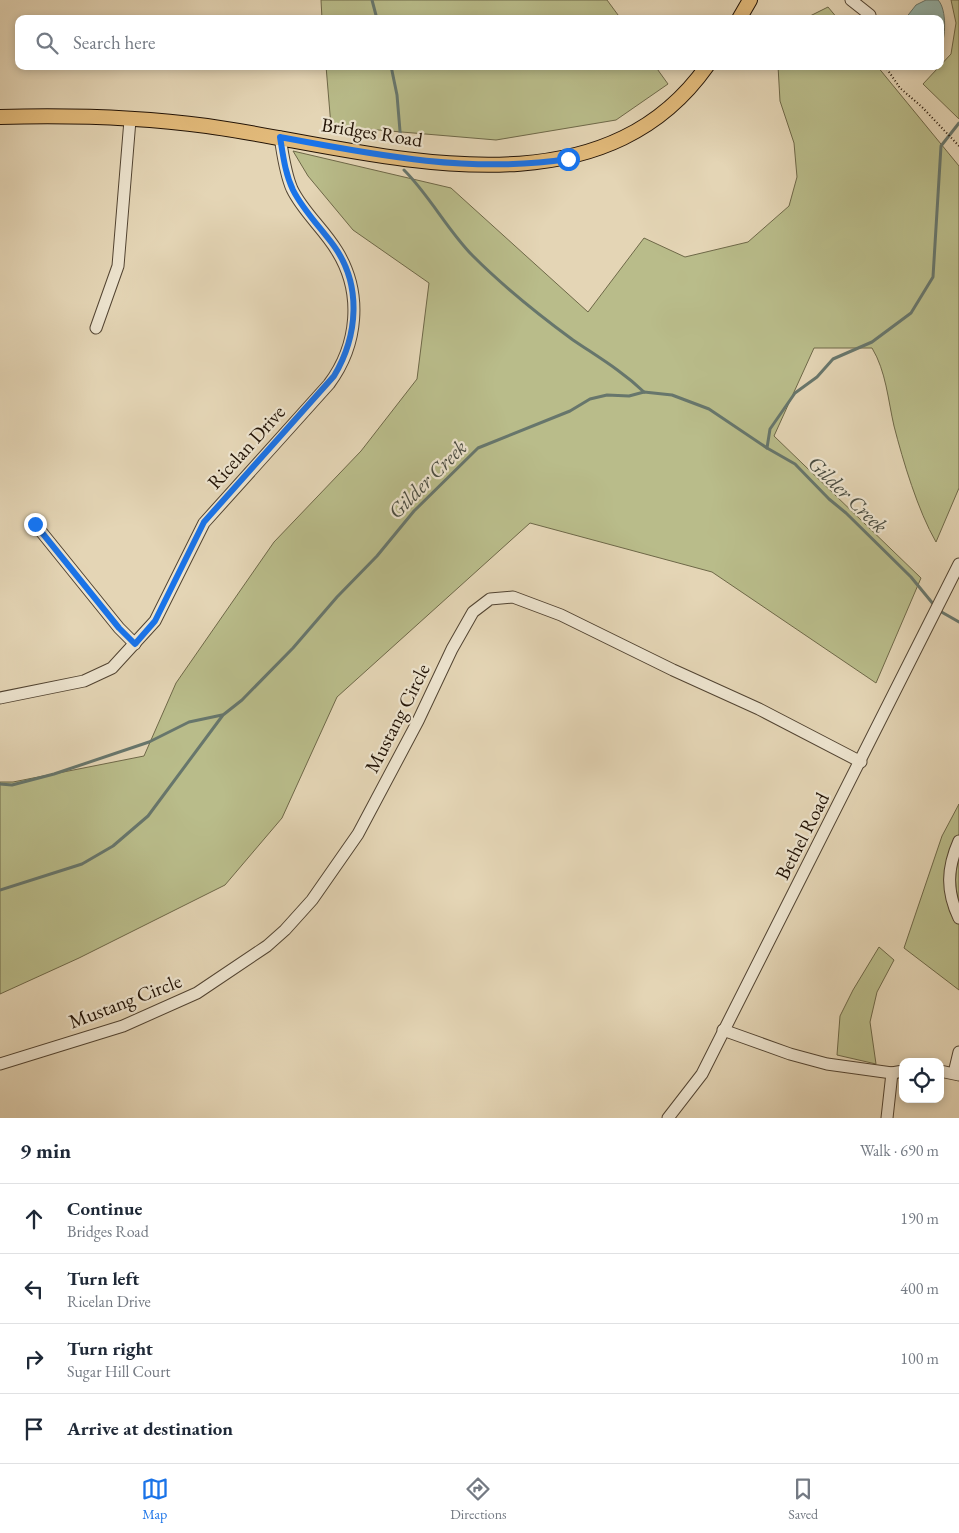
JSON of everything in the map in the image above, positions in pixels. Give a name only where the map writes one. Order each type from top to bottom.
[{"type":"main road","points":[[741,15],[750,0]]},
{"type":"main road","name":"Bridges Road","points":[[0,117],[48,115],[205,126],[399,158],[440,162],[516,164],[568,159],[608,146],[645,126],[674,104],[704,70]]},
{"type":"street","points":[[851,0],[870,15]]},
{"type":"street","points":[[96,328],[118,266],[130,120]]},
{"type":"street","name":"Ricelan Drive","points":[[0,698],[90,679],[112,668],[155,621],[204,522],[329,384],[340,367],[349,344],[354,310],[349,276],[338,253],[302,206],[292,188],[284,164],[280,137]]},
{"type":"street","points":[[35,524],[119,628],[135,644]]},
{"type":"street","name":"Bethel Road","points":[[668,1118],[702,1074],[861,762],[959,564]]},
{"type":"street","name":"Mustang Circle","points":[[0,1064],[123,1026],[197,993],[267,946],[285,930],[312,900],[358,834],[418,721],[452,649],[473,612],[490,599],[512,597],[561,615],[673,670],[759,709],[861,762]]},
{"type":"street","points":[[959,840],[950,860],[950,895],[959,918]]},
{"type":"street","points":[[723,1030],[790,1054],[827,1064],[898,1072],[887,1118]]},
{"type":"street","points":[[956,1074],[959,1052]]},
{"type":"path","points":[[887,70],[900,88],[922,106],[939,127],[959,146]]},
{"type":"green space","points":[[321,0],[607,0],[618,15],[322,15]]},
{"type":"green space","points":[[951,0],[959,0],[959,119],[923,84],[936,70],[944,70],[944,62],[951,54],[956,23]]},
{"type":"green space","points":[[828,7],[835,15],[812,15]]},
{"type":"green space","points":[[326,70],[658,70],[668,84],[616,120],[496,140],[331,126]]},
{"type":"green space","points":[[778,70],[880,70],[959,166],[959,488],[936,542],[923,516],[912,486],[894,426],[884,376],[872,348],[814,348],[774,436],[921,578],[876,683],[712,572],[530,523],[337,697],[282,818],[225,885],[79,958],[0,994],[0,782],[13,782],[144,756],[176,683],[274,542],[361,451],[417,379],[429,283],[353,230],[308,176],[293,151],[451,188],[588,312],[644,238],[685,257],[748,242],[789,206],[797,177],[794,143],[780,101]]},
{"type":"green space","points":[[959,804],[959,990],[904,948],[942,836]]},
{"type":"green space","points":[[879,947],[894,960],[877,992],[870,1022],[876,1064],[837,1055],[840,1016]]},
{"type":"water","points":[[926,0],[938,0],[944,15],[908,15],[916,5]]},
{"type":"waterway","points":[[372,0],[376,15]]},
{"type":"waterway","points":[[392,70],[397,95],[401,143]]},
{"type":"waterway","points":[[767,448],[770,429],[795,393],[817,377],[833,359],[872,342],[911,313],[933,277],[941,146],[959,123]]},
{"type":"waterway","points":[[404,170],[455,236],[473,256],[547,321],[636,384],[644,392]]},
{"type":"waterway","name":"Gilder Creek","points":[[0,890],[82,864],[113,846],[148,816],[223,715],[242,700],[293,648],[337,597],[377,556],[414,511],[478,448],[570,411],[590,399],[607,395],[629,396],[644,392],[672,395],[709,409],[767,448],[795,464],[911,577],[934,605]]},
{"type":"waterway","name":"Gilder Creek","points":[[938,610],[959,622]]},
{"type":"waterway","points":[[0,784],[12,785],[54,774],[149,742],[189,722],[222,715]]},
{"type":"route","points":[[35,524],[119,628],[135,644],[155,621],[204,522],[329,384],[340,367],[352,335],[353,326],[353,292],[349,276],[334,246],[302,206],[292,188],[284,164],[280,137],[359,152],[440,162],[484,165],[543,163],[568,159]]}]
